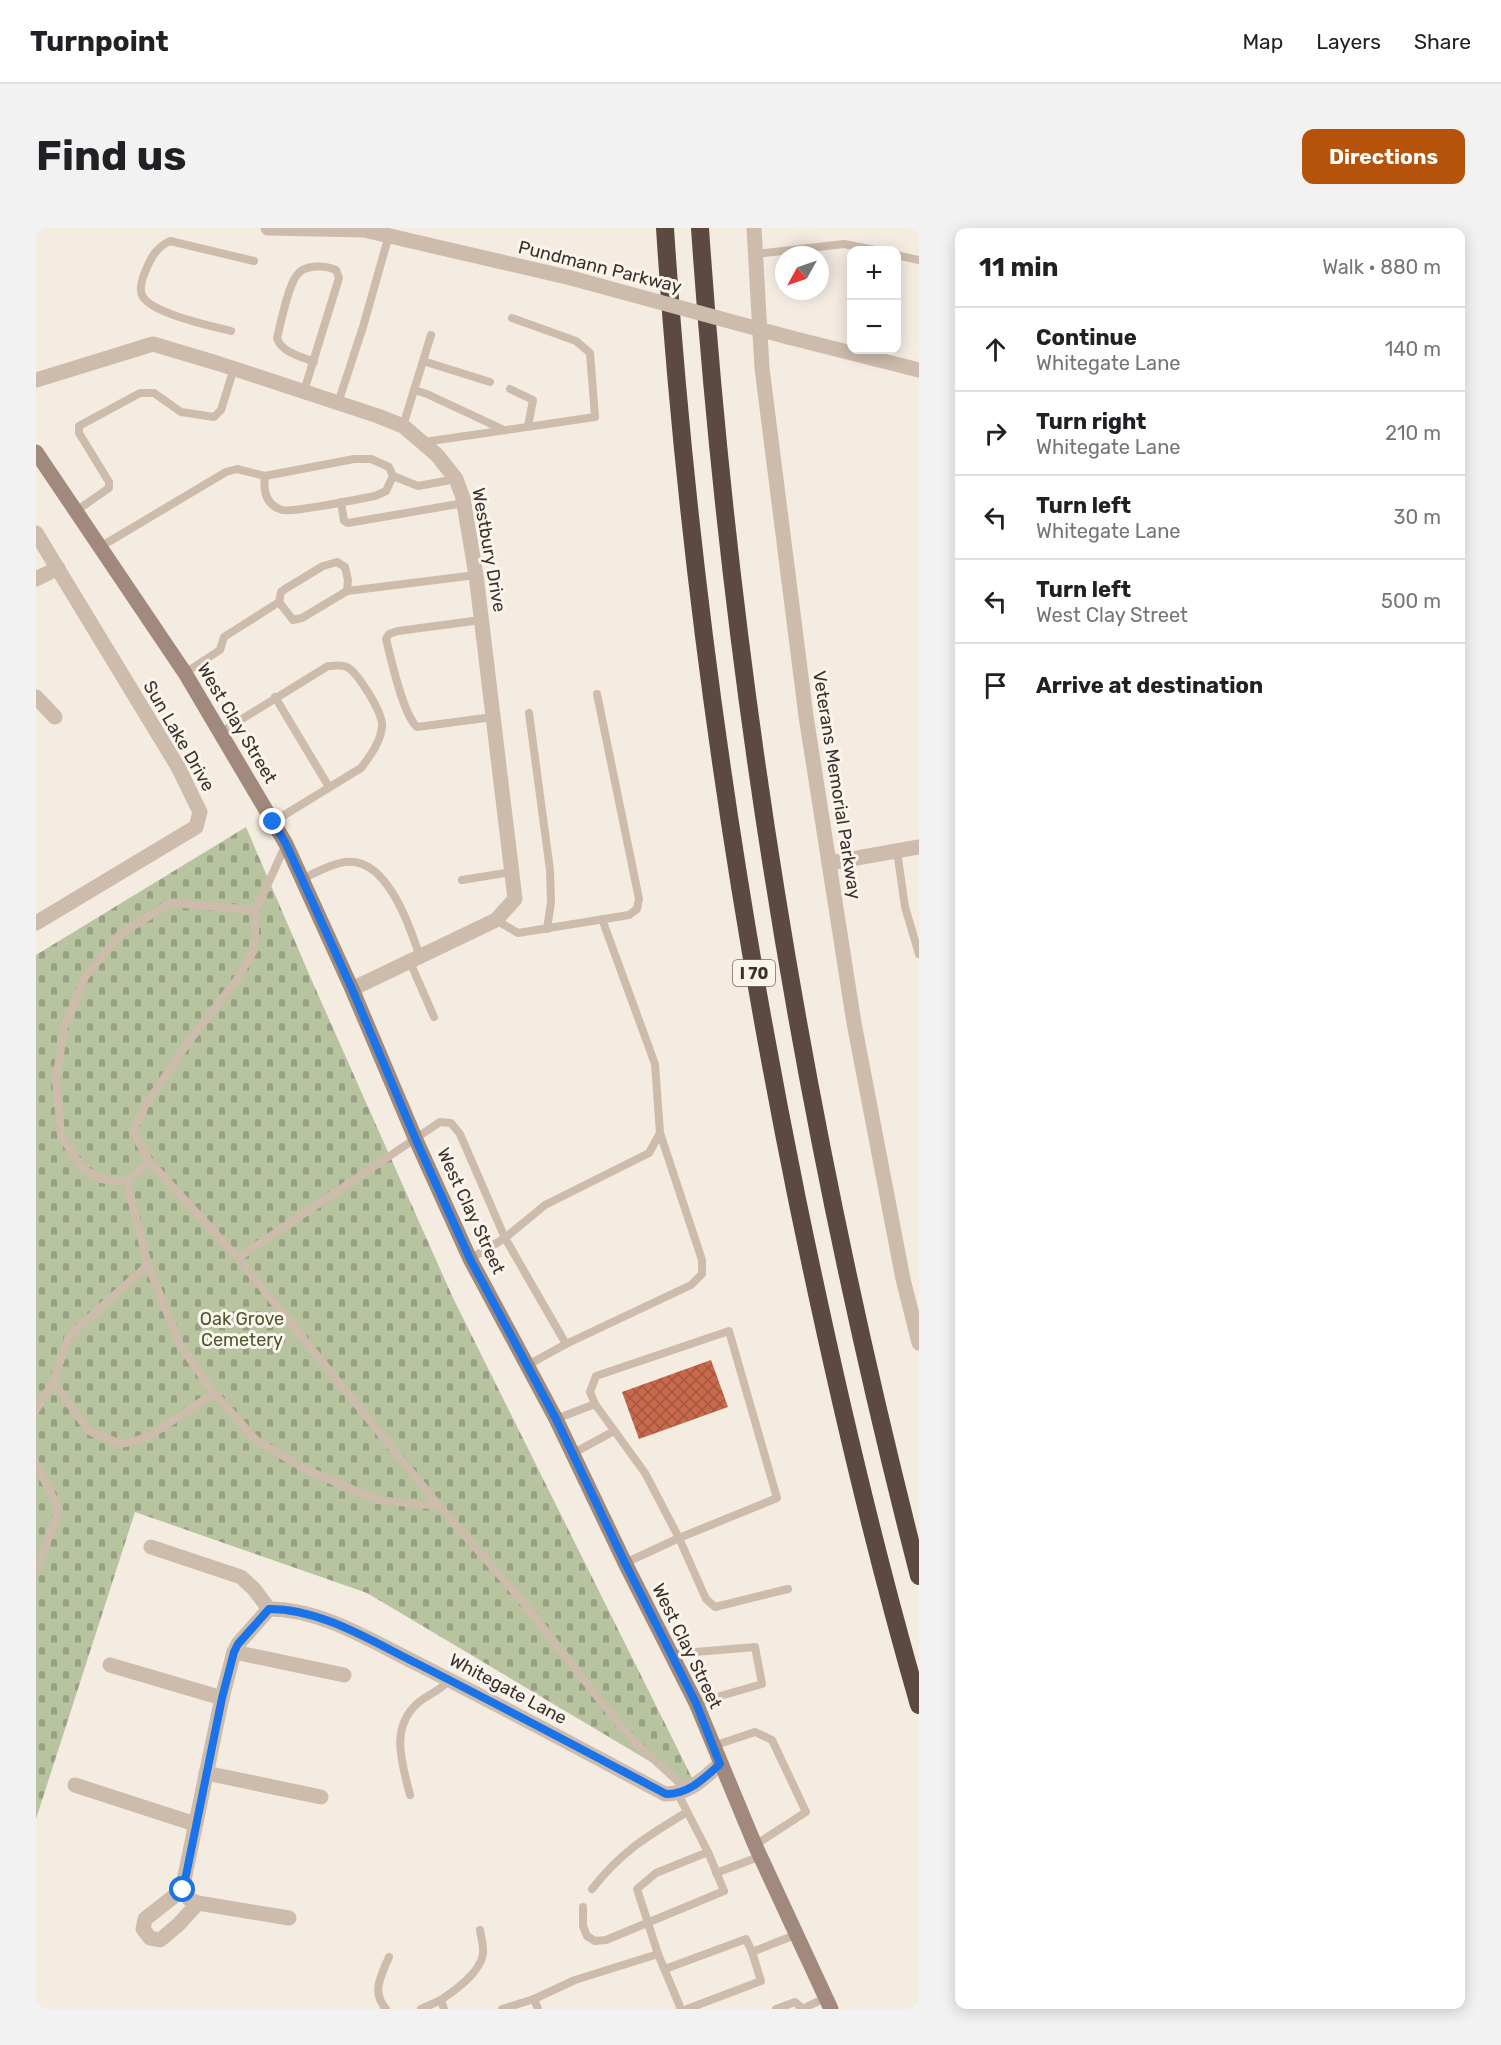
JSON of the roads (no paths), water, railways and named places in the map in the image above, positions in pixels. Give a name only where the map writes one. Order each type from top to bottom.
[{"type":"highway","name":"I 70","points":[[665,228],[685,467],[700,598],[721,761],[751,958],[822,1317],[864,1500],[919,1706]]},
{"type":"highway","name":"I 70","points":[[699,228],[711,383],[735,603],[782,938],[836,1223],[878,1411],[919,1576]]},
{"type":"main road","name":"West Clay Street","points":[[36,452],[185,673],[286,844],[470,1259],[556,1419],[696,1703],[758,1851],[828,2003]]},
{"type":"street","name":"Pundmann Parkway","points":[[268,228],[364,230],[571,278],[788,338],[919,370]]},
{"type":"street","name":"Veterans Memorial Parkway","points":[[754,228],[762,368],[806,716],[856,1035],[903,1279],[919,1343]]},
{"type":"street","name":"Westbury Drive","points":[[36,380],[153,344],[234,368],[403,426],[424,442],[456,479],[464,503],[476,575],[515,899],[496,920],[352,989]]},
{"type":"street","name":"Sun Lake Drive","points":[[36,533],[178,767],[200,812],[196,827],[36,923]]},
{"type":"street","points":[[36,579],[58,568]]},
{"type":"street","points":[[36,697],[55,717]]},
{"type":"street","points":[[829,863],[919,847]]},
{"type":"street","points":[[151,1547],[241,1577],[254,1589],[269,1609],[238,1644],[234,1652],[222,1698],[183,1890],[188,1899],[198,1903],[289,1918]]},
{"type":"street","name":"Whitegate Lane","points":[[269,1609],[311,1614],[348,1630],[449,1680],[666,1794],[682,1792]]},
{"type":"street","points":[[234,1652],[344,1675]]},
{"type":"street","points":[[110,1665],[222,1698]]},
{"type":"street","points":[[682,1792],[720,1764]]},
{"type":"street","points":[[206,1773],[321,1797]]},
{"type":"street","points":[[75,1785],[195,1824]]},
{"type":"street","points":[[183,1890],[145,1919],[143,1929],[150,1938],[160,1940],[178,1925],[198,1903]]},
{"type":"lane","points":[[338,403],[389,236]]},
{"type":"lane","points":[[231,331],[148,303],[142,295],[141,283],[154,253],[170,241],[254,261]]},
{"type":"lane","points":[[756,254],[844,244],[854,246]]},
{"type":"lane","points":[[901,256],[919,260]]},
{"type":"lane","points":[[304,391],[314,362],[339,278],[336,270],[329,267],[307,267],[297,274],[277,338],[279,345],[284,349],[314,362]]},
{"type":"lane","points":[[424,442],[595,417],[590,353],[576,341],[512,318]]},
{"type":"lane","points":[[403,426],[431,335]]},
{"type":"lane","points":[[423,361],[490,382]]},
{"type":"lane","points":[[76,511],[109,488],[109,482],[79,433],[79,426],[140,393],[154,393],[181,412],[214,417],[221,410],[234,368]]},
{"type":"lane","points":[[510,389],[533,400],[528,426]]},
{"type":"lane","points":[[414,390],[502,429]]},
{"type":"lane","points":[[100,547],[226,472],[237,469],[265,476],[354,459],[371,459],[389,467],[393,476],[390,485],[382,494],[286,511],[279,509],[266,497],[265,476]]},
{"type":"lane","points":[[393,476],[418,486],[456,479]]},
{"type":"lane","points":[[341,502],[344,521],[348,523],[464,503]]},
{"type":"lane","points":[[185,673],[220,650],[224,637],[234,629],[279,602],[281,592],[323,566],[337,562],[345,567],[348,580],[347,591]]},
{"type":"lane","points":[[279,602],[293,620],[302,618],[347,591],[476,575]]},
{"type":"lane","points":[[481,620],[398,631],[389,634],[386,639],[404,702],[417,727],[493,717]]},
{"type":"lane","points":[[221,732],[328,666],[344,665],[353,671],[379,711],[383,724],[381,735],[371,756],[361,768],[273,822]]},
{"type":"lane","points":[[496,920],[518,933],[629,915],[637,909],[639,899],[597,694]]},
{"type":"lane","points":[[275,697],[329,787]]},
{"type":"lane","points":[[529,713],[550,870],[551,902],[547,928]]},
{"type":"lane","points":[[286,844],[256,910],[254,950],[236,981],[189,1041],[145,1106],[133,1131],[149,1161],[238,1258],[439,1506],[519,1597],[633,1740],[682,1792],[687,1812],[708,1852],[724,1891],[606,1941],[596,1941],[587,1936],[583,1926],[583,1907]]},
{"type":"lane","points":[[897,851],[905,907],[919,954]]},
{"type":"lane","points":[[302,879],[346,862],[362,864],[379,875],[390,887],[402,909],[434,1017]]},
{"type":"lane","points":[[462,880],[512,872]]},
{"type":"lane","points":[[127,1182],[101,1179],[82,1168],[61,1135],[57,1080],[64,1028],[85,977],[120,934],[170,903],[256,910]]},
{"type":"lane","points":[[526,1366],[566,1344],[691,1285],[702,1274],[702,1260],[660,1133],[655,1064],[602,920]]},
{"type":"lane","points":[[238,1258],[440,1122],[451,1123],[459,1134],[505,1238],[566,1344]]},
{"type":"lane","points":[[470,1259],[505,1238],[545,1205],[649,1153],[660,1133]]},
{"type":"lane","points":[[127,1182],[149,1161]]},
{"type":"lane","points":[[127,1182],[148,1265],[180,1345],[214,1393],[256,1440],[307,1470],[378,1500],[439,1506]]},
{"type":"lane","points":[[36,1410],[54,1382],[69,1336],[148,1265]]},
{"type":"lane","points":[[625,1563],[679,1538],[777,1498],[729,1330],[596,1376],[590,1392],[595,1404],[645,1473],[679,1538],[706,1599],[715,1607],[788,1589]]},
{"type":"lane","points":[[54,1382],[89,1431],[121,1444],[151,1435],[214,1393]]},
{"type":"lane","points":[[556,1419],[595,1404]]},
{"type":"lane","points":[[572,1454],[614,1431]]},
{"type":"lane","points":[[36,1464],[59,1509],[36,1571]]},
{"type":"lane","points":[[672,1654],[755,1647],[762,1684],[696,1703]]},
{"type":"lane","points":[[410,1795],[402,1762],[400,1730],[414,1707],[427,1696],[442,1688],[449,1680]]},
{"type":"lane","points":[[713,1746],[755,1732],[772,1740],[806,1812],[758,1851],[717,1873]]},
{"type":"lane","points":[[592,1889],[612,1865],[639,1841],[687,1812]]},
{"type":"lane","points":[[681,2009],[658,1954],[637,1889],[656,1873],[708,1852]]},
{"type":"lane","points":[[421,2009],[442,2005],[478,1966],[483,1954],[480,1930]]},
{"type":"lane","points":[[752,1952],[795,1935]]},
{"type":"lane","points":[[665,1969],[746,1939],[761,1981],[687,2009]]},
{"type":"lane","points":[[502,2009],[534,1999],[575,1980],[658,1954]]},
{"type":"lane","points":[[386,2009],[379,2001],[379,1983],[389,1957]]},
{"type":"lane","points":[[534,1999],[538,2009]]},
{"type":"lane","points":[[776,2009],[795,2002],[802,2009],[828,2003]]},
{"type":"park label","name":"Oak Grove Cemetery","points":[[242,1329]]}]
